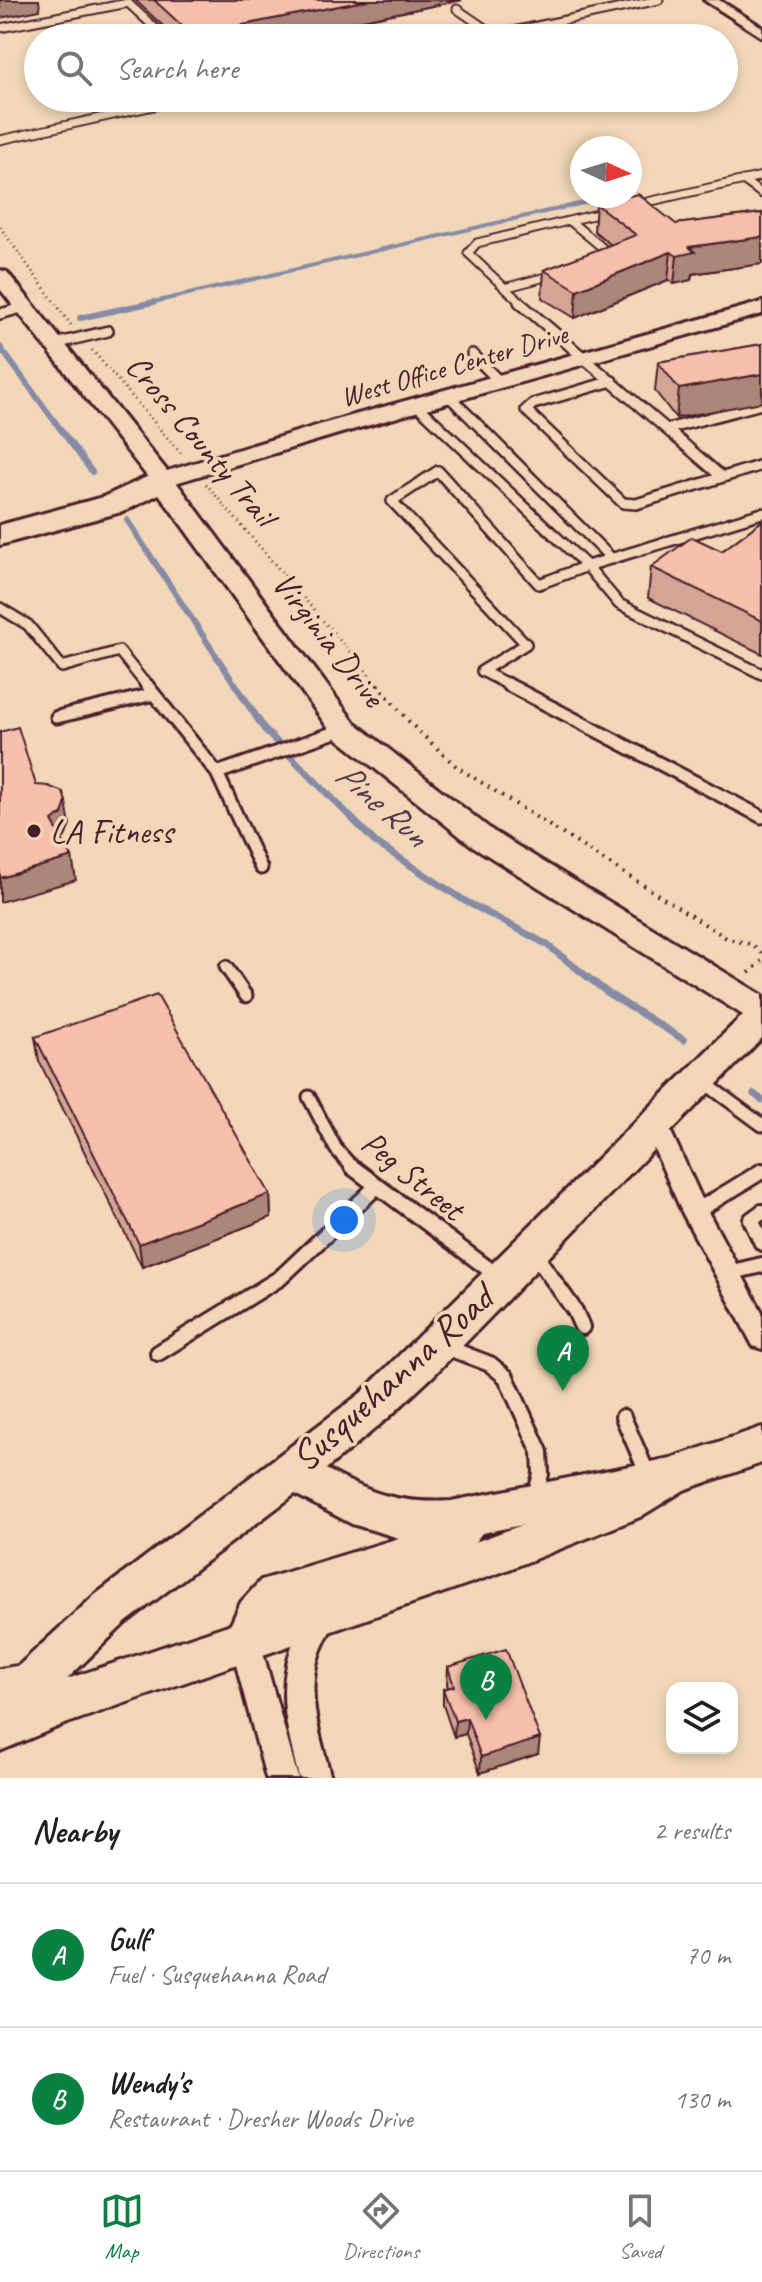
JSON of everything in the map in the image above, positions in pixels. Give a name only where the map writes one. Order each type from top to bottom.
[{"type":"highway","points":[[0,513],[105,486],[162,480]]},
{"type":"highway","points":[[0,535],[114,504],[162,480]]},
{"type":"main road","name":"Virginia Drive","points":[[162,480],[344,729],[482,838],[762,1014]]},
{"type":"main road","name":"Susquehanna Road","points":[[0,1713],[110,1609],[375,1405],[656,1126],[762,1014]]},
{"type":"main road","points":[[293,1471],[375,1516],[426,1523],[661,1478],[762,1445]]},
{"type":"main road","points":[[0,1729],[55,1705],[502,1552],[625,1504],[661,1478]]},
{"type":"main road","points":[[245,1642],[256,1616],[276,1594],[410,1554],[488,1513]]},
{"type":"street","points":[[710,0],[762,33]]},
{"type":"street","name":"Virginia Drive","points":[[0,276],[162,480]]},
{"type":"street","name":"West Office Center Drive","points":[[162,480],[762,308]]},
{"type":"street","points":[[656,1126],[695,1212],[762,1338]]},
{"type":"street","points":[[315,1778],[297,1695],[298,1670],[308,1640],[324,1614]]},
{"type":"street","points":[[245,1642],[282,1778]]},
{"type":"lane","points":[[547,24],[659,0]]},
{"type":"lane","points":[[0,28],[123,3],[128,3],[151,24]]},
{"type":"lane","points":[[457,9],[479,24]]},
{"type":"lane","points":[[0,140],[127,112]]},
{"type":"lane","points":[[642,204],[762,176]]},
{"type":"lane","points":[[743,180],[762,194]]},
{"type":"lane","points":[[642,206],[652,213]]},
{"type":"lane","points":[[624,208],[477,243],[470,248],[469,256],[722,477]]},
{"type":"lane","points":[[570,221],[610,254],[605,262]]},
{"type":"lane","points":[[504,288],[562,273]]},
{"type":"lane","points":[[0,314],[25,307]]},
{"type":"lane","points":[[54,344],[108,331]]},
{"type":"lane","points":[[472,354],[500,382]]},
{"type":"lane","points":[[612,381],[533,404],[526,411],[623,503],[636,504],[762,465]]},
{"type":"lane","points":[[449,396],[612,559]]},
{"type":"lane","points":[[667,429],[762,404]]},
{"type":"lane","points":[[417,405],[587,566],[619,604],[762,674]]},
{"type":"lane","points":[[762,513],[587,566],[539,584],[438,471],[392,501],[526,644],[482,671],[762,817]]},
{"type":"lane","points":[[0,608],[28,625],[62,667],[119,651],[217,773],[261,868]]},
{"type":"lane","points":[[57,717],[154,694]]},
{"type":"lane","points":[[217,773],[344,729]]},
{"type":"lane","points":[[226,967],[246,996]]},
{"type":"lane","points":[[701,1080],[762,1125]]},
{"type":"lane","name":"Peg Street","points":[[309,1097],[336,1149],[375,1188],[501,1278]]},
{"type":"lane","points":[[695,1212],[762,1171]]},
{"type":"lane","points":[[158,1353],[280,1278],[375,1188]]},
{"type":"lane","points":[[762,1212],[751,1220],[762,1243]]},
{"type":"lane","points":[[531,1249],[575,1311],[582,1327]]},
{"type":"lane","points":[[728,1273],[762,1265]]},
{"type":"lane","points":[[438,1344],[490,1364],[506,1377],[515,1392],[540,1452],[541,1474],[533,1504]]},
{"type":"lane","points":[[623,1417],[661,1478]]},
{"type":"lane","points":[[0,1676],[47,1667]]},
{"type":"path","name":"Cross County Trail","points":[[0,227],[81,338],[411,724],[457,767],[728,939],[750,944],[762,953]]},
{"type":"building","points":[[154,0],[369,0],[248,24],[180,24]]},
{"type":"building","points":[[642,197],[676,224],[762,213],[762,237],[689,247],[695,252],[677,256],[671,252],[577,290],[544,270],[636,235],[601,208],[642,208]]},
{"type":"building","points":[[762,344],[762,374],[679,389],[658,362]]},
{"type":"building","points":[[762,521],[762,621],[651,567],[692,537],[722,551]]},
{"type":"building","name":"LA Fitness","points":[[18,727],[36,785],[63,792],[66,802],[62,814],[52,821],[72,857],[0,878],[0,732]]},
{"type":"building","points":[[157,995],[270,1194],[139,1244],[35,1037]]},
{"type":"building","points":[[506,1649],[540,1738],[481,1757],[467,1718],[455,1721],[443,1689],[454,1686],[448,1667]]},
{"type":"waterway","points":[[149,303],[570,206]]},
{"type":"waterway","points":[[149,303],[154,302]]},
{"type":"waterway","points":[[80,318],[149,303]]},
{"type":"waterway","name":"Pine Run","points":[[0,347],[92,472]]},
{"type":"waterway","name":"Pine Run","points":[[127,520],[236,686]]},
{"type":"waterway","name":"Pine Run","points":[[235,684],[265,730],[375,842],[465,901],[546,944],[609,994],[684,1040]]},
{"type":"waterway","name":"Pine Run","points":[[754,1094],[762,1100]]},
{"type":"place","name":"LA Fitness","points":[[34,831]]},
{"type":"place","name":"Gulf","points":[[563,1391]]},
{"type":"place","name":"Wendy's","points":[[486,1720]]}]
